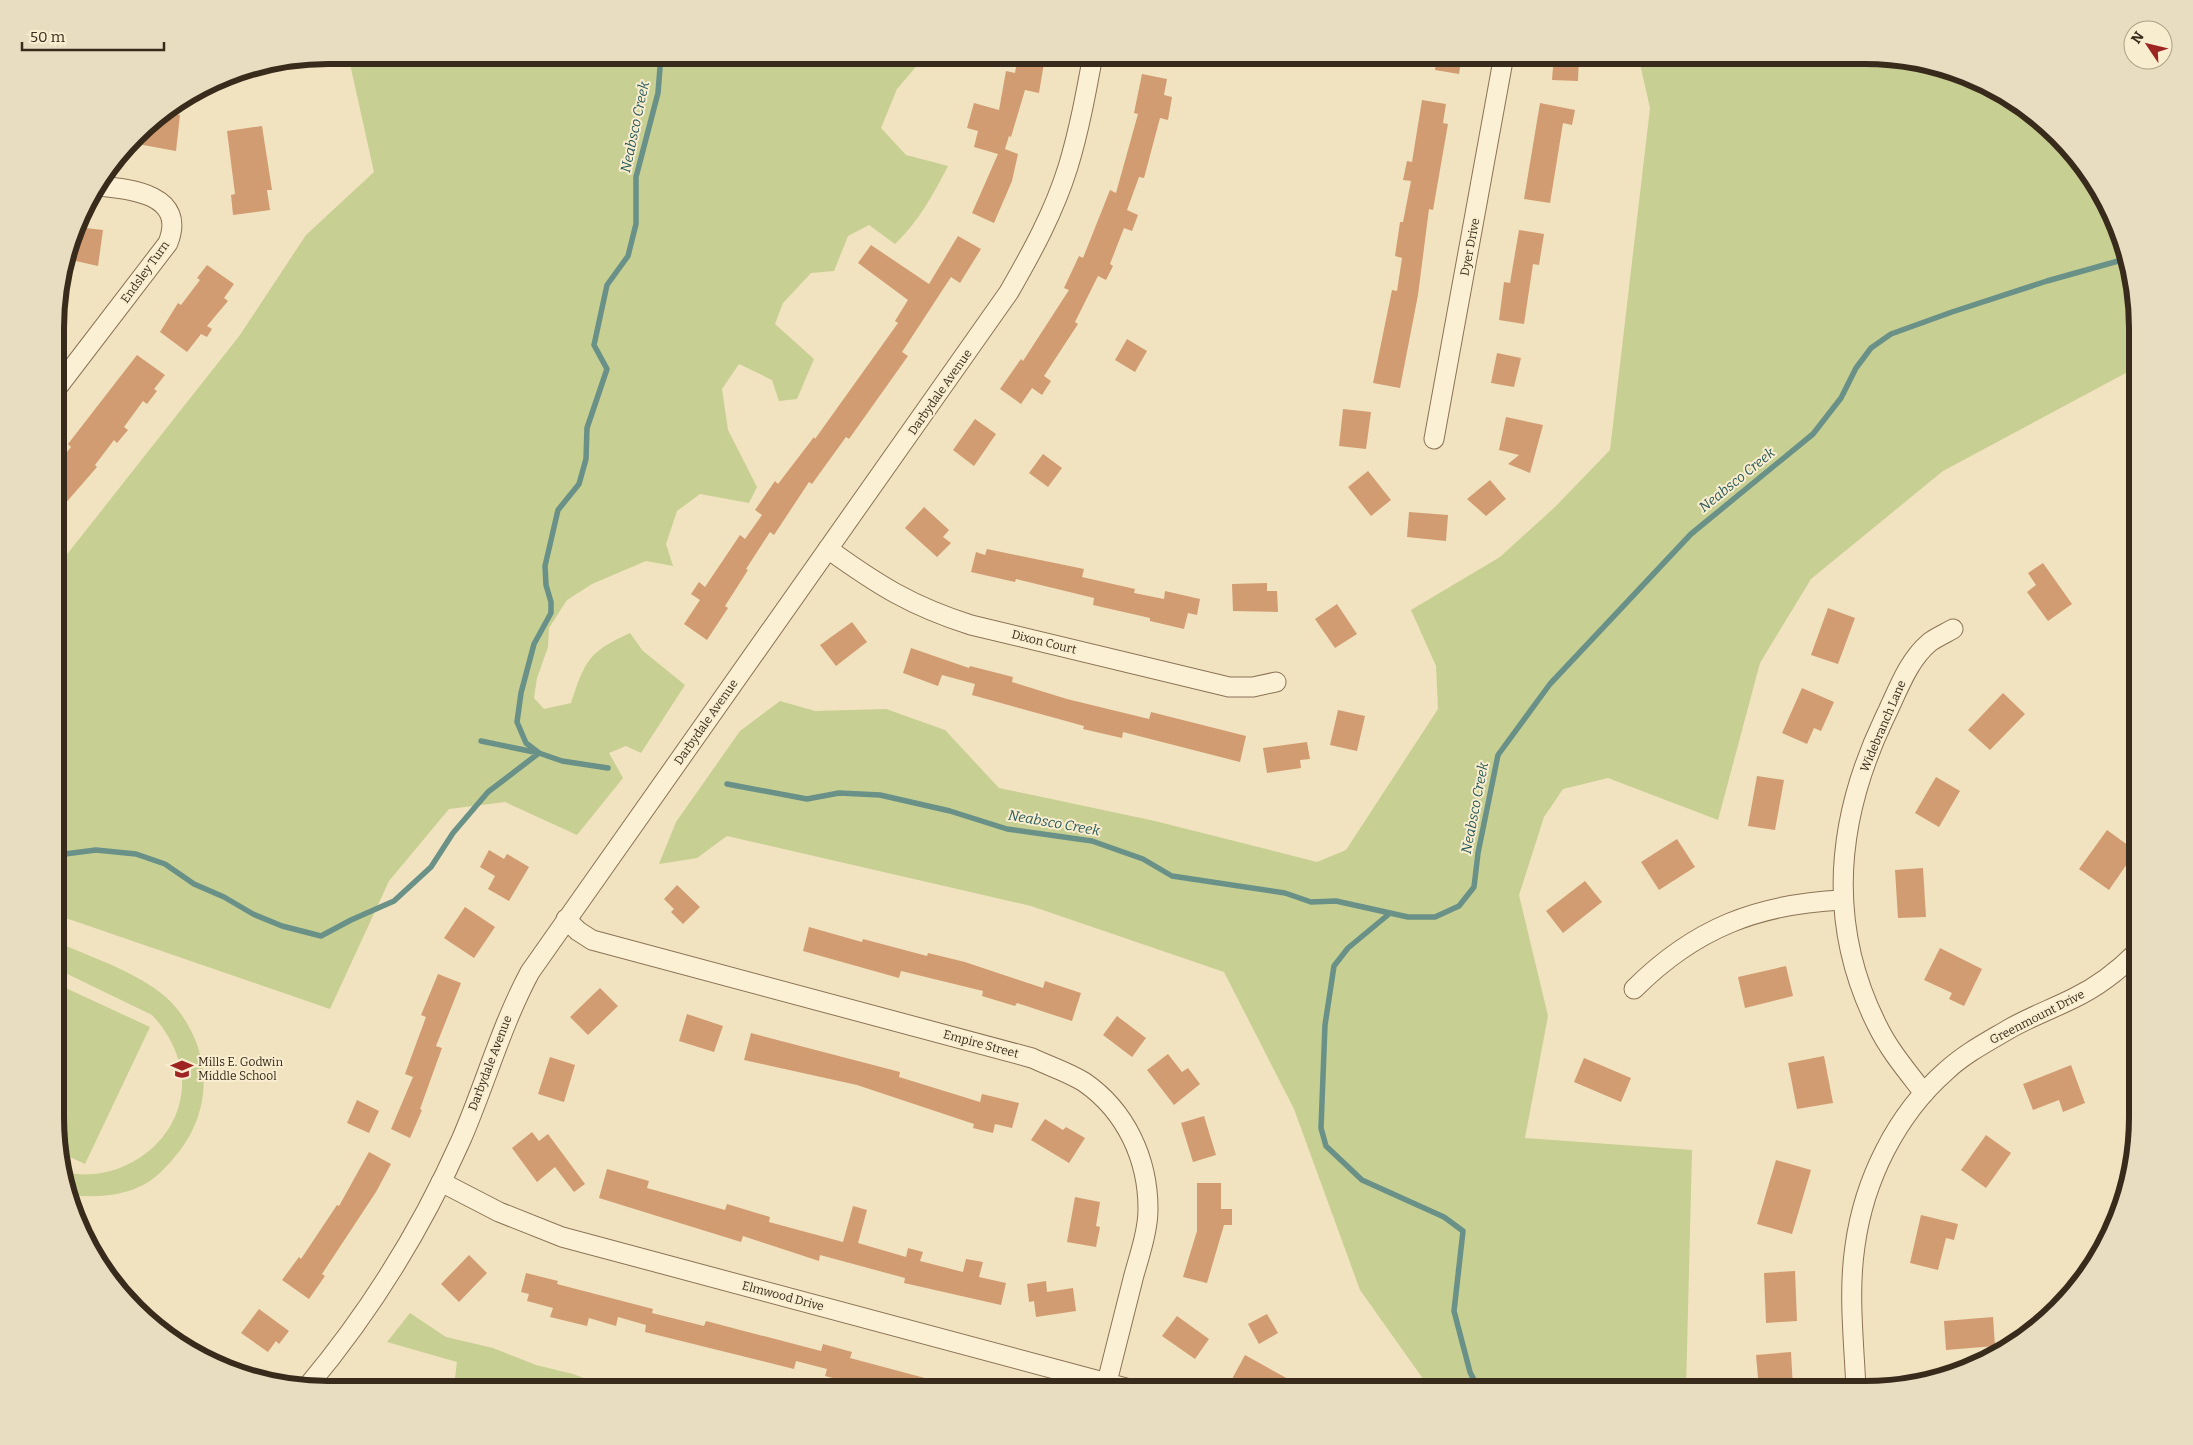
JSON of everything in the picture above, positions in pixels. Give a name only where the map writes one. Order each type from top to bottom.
[{"type":"street","name":"Darbydale Avenue","points":[[312,1381],[367,1310],[404,1252],[442,1182],[462,1138],[514,1002],[530,972],[1009,292],[1048,219],[1068,168],[1092,64]]},
{"type":"street","name":"Dyer Drive","points":[[1434,440],[1502,64]]},
{"type":"street","name":"Endsley Turn","points":[[64,379],[171,237],[169,213],[155,198],[136,191],[104,187]]},
{"type":"street","name":"Dixon Court","points":[[828,550],[886,590],[935,613],[971,624],[1229,687],[1253,687],[1276,682]]},
{"type":"street","name":"Widebranch Lane","points":[[1924,1093],[1896,1058],[1865,1000],[1853,964],[1842,900],[1842,868],[1846,834],[1856,792],[1876,736],[1912,661],[1930,642],[1953,629]]},
{"type":"street","points":[[1634,988],[1659,964],[1706,934],[1738,919],[1765,910],[1806,902],[1842,900]]},
{"type":"street","name":"Empire Street","points":[[566,919],[578,931],[592,940],[1032,1058],[1083,1082],[1099,1094],[1114,1109],[1128,1130],[1140,1154],[1146,1179],[1148,1210],[1141,1249],[1107,1381]]},
{"type":"street","name":"Greenmount Drive","points":[[1856,1381],[1852,1282],[1855,1246],[1862,1210],[1870,1183],[1885,1150],[1904,1119],[1924,1093],[1946,1070],[2019,1023],[2074,998],[2106,979],[2129,959]]},
{"type":"street","name":"Elmwood Drive","points":[[442,1182],[499,1212],[562,1237],[1103,1381]]},
{"type":"green space","points":[[350,64],[918,64],[897,89],[881,128],[906,155],[948,166],[918,217],[895,244],[869,225],[848,236],[834,271],[811,273],[783,303],[775,324],[814,359],[797,399],[779,401],[772,380],[739,364],[722,389],[728,430],[757,487],[749,503],[700,494],[677,511],[666,544],[673,566],[646,561],[592,584],[567,600],[549,628],[548,647],[537,678],[534,698],[544,709],[571,703],[580,677],[590,659],[605,646],[630,633],[643,651],[685,685],[641,753],[626,746],[609,753],[623,778],[577,835],[505,802],[449,809],[389,881],[330,1009],[64,917],[64,558],[240,335],[306,235],[374,172]]},
{"type":"green space","points":[[1640,64],[1883,64],[1934,73],[1967,84],[1998,99],[2026,118],[2052,141],[2085,181],[2102,211],[2120,259],[2127,293],[2129,310],[2129,371],[1943,471],[1811,579],[1760,663],[1718,820],[1608,778],[1563,789],[1544,817],[1519,895],[1548,1016],[1525,1138],[1692,1150],[1686,1381],[1425,1381],[1360,1290],[1294,1109],[1224,972],[1031,906],[727,836],[697,858],[659,864],[676,822],[740,731],[780,701],[815,711],[886,709],[945,730],[999,788],[1155,821],[1317,862],[1346,850],[1438,709],[1436,666],[1411,610],[1500,557],[1555,507],[1610,450],[1650,108]]},
{"type":"green space","points":[[64,945],[139,978],[167,998],[190,1028],[198,1047],[203,1066],[204,1086],[195,1124],[186,1142],[157,1176],[137,1188],[119,1194],[76,1195],[70,1173],[84,1174],[105,1172],[124,1166],[142,1156],[158,1143],[170,1127],[178,1108],[182,1077],[178,1057],[170,1039],[152,1015],[64,972]]},
{"type":"green space","points":[[64,987],[150,1027],[85,1164],[67,1155],[66,1152],[64,1135]]},
{"type":"green space","points":[[410,1313],[446,1337],[493,1348],[536,1365],[592,1381],[458,1381],[455,1378],[457,1362],[387,1342]]},
{"type":"building","points":[[1016,64],[1044,64],[1039,93],[1025,90],[1011,137],[1009,136],[1005,149],[1018,154],[1012,181],[994,223],[972,213],[998,154],[974,147],[978,131],[967,128],[974,103],[999,110],[1006,71],[1015,73]]},
{"type":"building","points":[[1436,64],[1461,64],[1459,74],[1435,70]]},
{"type":"building","points":[[1553,64],[1579,64],[1578,81],[1552,80]]},
{"type":"building","points":[[1142,74],[1167,79],[1164,95],[1172,97],[1168,120],[1160,118],[1144,178],[1139,177],[1127,210],[1138,215],[1132,231],[1124,228],[1110,264],[1113,266],[1106,280],[1098,276],[1075,322],[1078,324],[1044,376],[1051,381],[1042,395],[1032,388],[1021,404],[1000,389],[1021,359],[1023,361],[1069,290],[1064,288],[1079,256],[1083,258],[1110,190],[1116,193],[1138,114],[1134,113]]},
{"type":"building","points":[[1422,100],[1446,104],[1443,123],[1448,124],[1433,210],[1429,209],[1418,295],[1400,388],[1373,383],[1392,290],[1397,291],[1402,258],[1395,256],[1400,222],[1403,222],[1411,181],[1403,180],[1407,161],[1412,162]]},
{"type":"building","points":[[1540,103],[1575,110],[1572,125],[1563,123],[1550,203],[1524,199]]},
{"type":"building","points":[[173,114],[180,115],[176,151],[138,144]]},
{"type":"building","points":[[262,126],[272,190],[267,190],[270,210],[233,215],[231,195],[235,194],[227,131]]},
{"type":"building","points":[[83,228],[103,230],[98,266],[73,260]]},
{"type":"building","points":[[1519,230],[1544,234],[1539,265],[1533,264],[1524,324],[1499,320],[1504,282],[1510,283]]},
{"type":"building","points":[[958,236],[981,249],[960,283],[951,277],[902,352],[908,356],[849,439],[846,437],[812,484],[809,482],[774,535],[770,532],[746,569],[748,570],[725,606],[728,608],[707,640],[684,624],[700,600],[691,594],[699,582],[705,587],[740,535],[745,539],[762,515],[755,510],[775,481],[778,484],[814,437],[815,439],[898,323],[895,321],[908,300],[858,263],[871,245],[929,284]]},
{"type":"building","points":[[207,265],[234,284],[224,298],[228,301],[207,326],[212,329],[207,337],[201,334],[187,352],[160,332],[178,303],[181,305],[200,280],[197,278]]},
{"type":"building","points":[[1127,339],[1147,351],[1135,372],[1115,360]]},
{"type":"building","points":[[1497,353],[1521,358],[1514,387],[1491,383]]},
{"type":"building","points":[[137,355],[165,375],[154,389],[157,391],[147,404],[143,401],[124,427],[128,430],[117,443],[114,440],[95,465],[97,467],[64,505],[64,456],[71,447],[68,444]]},
{"type":"building","points":[[1343,409],[1371,412],[1366,449],[1339,446]]},
{"type":"building","points":[[1506,417],[1543,425],[1530,473],[1508,464],[1519,455],[1499,450]]},
{"type":"building","points":[[975,419],[996,434],[974,466],[953,450]]},
{"type":"building","points":[[1043,454],[1062,468],[1048,487],[1029,473]]},
{"type":"building","points":[[1368,471],[1391,500],[1371,516],[1348,487]]},
{"type":"building","points":[[1490,480],[1506,499],[1486,516],[1467,499]]},
{"type":"building","points":[[924,507],[949,530],[943,537],[951,543],[937,557],[905,528]]},
{"type":"building","points":[[1409,512],[1448,515],[1446,541],[1407,537]]},
{"type":"building","points":[[987,549],[1084,569],[1082,577],[1135,589],[1134,593],[1164,599],[1165,591],[1200,599],[1197,615],[1188,613],[1184,629],[1150,621],[1150,618],[1093,605],[1094,598],[1016,579],[1015,582],[971,572],[976,552],[985,555]]},
{"type":"building","points":[[2043,563],[2072,604],[2048,621],[2027,592],[2036,585],[2028,573]]},
{"type":"building","points":[[1267,583],[1267,591],[1277,591],[1278,612],[1233,611],[1232,584]]},
{"type":"building","points":[[1337,604],[1357,634],[1335,648],[1315,619]]},
{"type":"building","points":[[1828,608],[1855,618],[1838,664],[1811,655]]},
{"type":"building","points":[[852,622],[867,642],[836,666],[820,645]]},
{"type":"building","points":[[911,648],[969,668],[970,666],[1013,677],[1012,682],[1067,699],[1149,719],[1151,712],[1246,736],[1240,762],[1123,732],[1122,738],[1083,729],[1084,726],[972,695],[975,684],[942,675],[938,686],[903,673]]},
{"type":"building","points":[[1802,688],[1834,702],[1821,731],[1814,728],[1807,744],[1782,733]]},
{"type":"building","points":[[2003,693],[2025,714],[1990,750],[1968,730]]},
{"type":"building","points":[[1338,710],[1365,716],[1357,751],[1330,745]]},
{"type":"building","points":[[1307,742],[1310,759],[1300,760],[1301,768],[1267,773],[1263,748]]},
{"type":"building","points":[[1757,776],[1784,780],[1775,830],[1748,826]]},
{"type":"building","points":[[1936,777],[1960,791],[1939,827],[1915,813]]},
{"type":"building","points":[[2107,830],[2129,846],[2129,861],[2109,890],[2079,869]]},
{"type":"building","points":[[1677,839],[1695,867],[1659,890],[1641,862]]},
{"type":"building","points":[[489,850],[504,859],[507,854],[529,867],[509,901],[488,889],[495,876],[480,867]]},
{"type":"building","points":[[1923,868],[1926,917],[1898,918],[1895,870]]},
{"type":"building","points":[[1585,881],[1602,902],[1563,933],[1546,911]]},
{"type":"building","points":[[677,885],[700,907],[683,924],[671,912],[674,909],[664,899]]},
{"type":"building","points":[[465,907],[495,927],[474,958],[444,938]]},
{"type":"building","points":[[809,927],[862,942],[863,939],[927,956],[928,953],[965,962],[1043,988],[1045,981],[1081,993],[1072,1021],[1017,1003],[1015,1006],[982,996],[983,991],[901,971],[899,978],[803,951]]},
{"type":"building","points":[[1940,948],[1982,969],[1964,1006],[1949,999],[1952,993],[1924,980]]},
{"type":"building","points":[[1786,966],[1793,996],[1745,1008],[1738,977]]},
{"type":"building","points":[[438,974],[461,983],[436,1046],[442,1048],[420,1109],[422,1110],[410,1138],[391,1129],[413,1077],[405,1074],[426,1017],[421,1015]]},
{"type":"building","points":[[600,988],[618,1006],[588,1035],[570,1017]]},
{"type":"building","points":[[687,1014],[723,1026],[714,1052],[679,1041]]},
{"type":"building","points":[[1117,1016],[1146,1038],[1132,1057],[1103,1035]]},
{"type":"building","points":[[751,1033],[900,1072],[899,1077],[980,1102],[982,1094],[1019,1103],[1012,1128],[995,1124],[993,1133],[973,1128],[974,1124],[857,1085],[744,1060]]},
{"type":"building","points":[[1168,1054],[1182,1072],[1188,1068],[1200,1084],[1174,1105],[1147,1070]]},
{"type":"building","points":[[1824,1056],[1833,1103],[1797,1109],[1788,1063]]},
{"type":"building","points":[[550,1057],[575,1065],[564,1102],[538,1094]]},
{"type":"building","points":[[1584,1058],[1631,1078],[1621,1102],[1574,1082]]},
{"type":"building","points":[[2071,1065],[2085,1103],[2063,1112],[2059,1100],[2033,1110],[2023,1084]]},
{"type":"building","points":[[357,1100],[379,1111],[369,1133],[347,1123]]},
{"type":"building","points":[[1204,1116],[1216,1155],[1193,1162],[1181,1123]]},
{"type":"building","points":[[1045,1119],[1063,1130],[1066,1127],[1085,1138],[1069,1163],[1031,1140]]},
{"type":"building","points":[[532,1132],[539,1141],[548,1134],[585,1184],[574,1192],[555,1167],[537,1182],[512,1148]]},
{"type":"building","points":[[1986,1135],[2011,1153],[1986,1188],[1961,1170]]},
{"type":"building","points":[[369,1152],[391,1164],[376,1192],[322,1274],[325,1276],[309,1299],[282,1280],[299,1257],[301,1259],[337,1205],[339,1206]]},
{"type":"building","points":[[1776,1160],[1811,1170],[1792,1234],[1757,1224]]},
{"type":"building","points":[[607,1169],[649,1181],[647,1188],[725,1210],[727,1204],[770,1217],[769,1222],[843,1242],[853,1206],[867,1210],[858,1243],[906,1257],[908,1248],[923,1252],[920,1261],[963,1272],[966,1259],[983,1262],[979,1277],[1006,1283],[1001,1305],[904,1283],[905,1278],[820,1255],[819,1261],[743,1236],[741,1242],[599,1198]]},
{"type":"building","points":[[1197,1183],[1221,1183],[1221,1209],[1232,1209],[1232,1225],[1224,1225],[1207,1283],[1183,1277],[1197,1231]]},
{"type":"building","points":[[1075,1197],[1100,1202],[1096,1226],[1100,1227],[1096,1247],[1067,1242]]},
{"type":"building","points":[[1921,1215],[1958,1224],[1954,1240],[1946,1238],[1938,1270],[1910,1263]]},
{"type":"building","points":[[469,1255],[487,1273],[459,1302],[441,1284]]},
{"type":"building","points":[[1795,1271],[1797,1321],[1766,1323],[1764,1273]]},
{"type":"building","points":[[526,1273],[558,1281],[557,1284],[653,1309],[652,1313],[704,1326],[706,1321],[821,1351],[823,1344],[852,1352],[850,1358],[936,1381],[845,1381],[825,1376],[827,1369],[796,1361],[794,1369],[645,1332],[646,1325],[618,1317],[616,1326],[589,1318],[587,1326],[550,1317],[553,1308],[527,1301],[529,1294],[521,1292]]},
{"type":"building","points":[[1046,1281],[1047,1292],[1073,1288],[1076,1311],[1036,1317],[1034,1301],[1029,1302],[1027,1284]]},
{"type":"building","points":[[259,1309],[289,1331],[279,1344],[276,1341],[268,1352],[241,1333]]},
{"type":"building","points":[[1267,1314],[1278,1333],[1259,1344],[1248,1324]]},
{"type":"building","points":[[1177,1316],[1209,1339],[1195,1359],[1162,1336]]},
{"type":"building","points":[[1993,1317],[1995,1346],[1946,1350],[1944,1321]]},
{"type":"building","points":[[1791,1352],[1793,1381],[1758,1381],[1756,1355]]},
{"type":"building","points":[[1245,1355],[1292,1381],[1236,1381],[1232,1379]]},
{"type":"waterway","name":"Neabsco Creek","points":[[608,768],[562,761],[539,753],[526,743],[517,722],[521,693],[534,644],[551,613],[545,566],[558,510],[579,484],[586,459],[587,428],[607,369],[594,345],[607,285],[628,256],[636,224],[636,177],[658,93],[660,64]]},
{"type":"waterway","name":"Neabsco Creek","points":[[727,784],[807,799],[839,793],[880,795],[950,811],[1007,829],[1092,841],[1143,859],[1172,876],[1285,893],[1311,902],[1336,901],[1408,917],[1435,917],[1459,906],[1474,887],[1478,853],[1498,755],[1550,684],[1691,534],[1813,434],[1841,398],[1856,368],[1871,348],[1891,334],[1952,312],[2047,281],[2120,260]]},
{"type":"waterway","points":[[64,854],[96,850],[136,854],[165,864],[194,884],[224,897],[253,914],[282,926],[321,936],[394,901],[431,867],[453,833],[488,792],[539,753],[481,741]]},
{"type":"waterway","points":[[1389,914],[1348,948],[1334,966],[1325,1025],[1321,1128],[1326,1146],[1362,1180],[1444,1217],[1463,1231],[1454,1311],[1470,1372],[1474,1381]]},
{"type":"place","name":"Mills E. Godwin Middle School","points":[[182,1069]]}]
